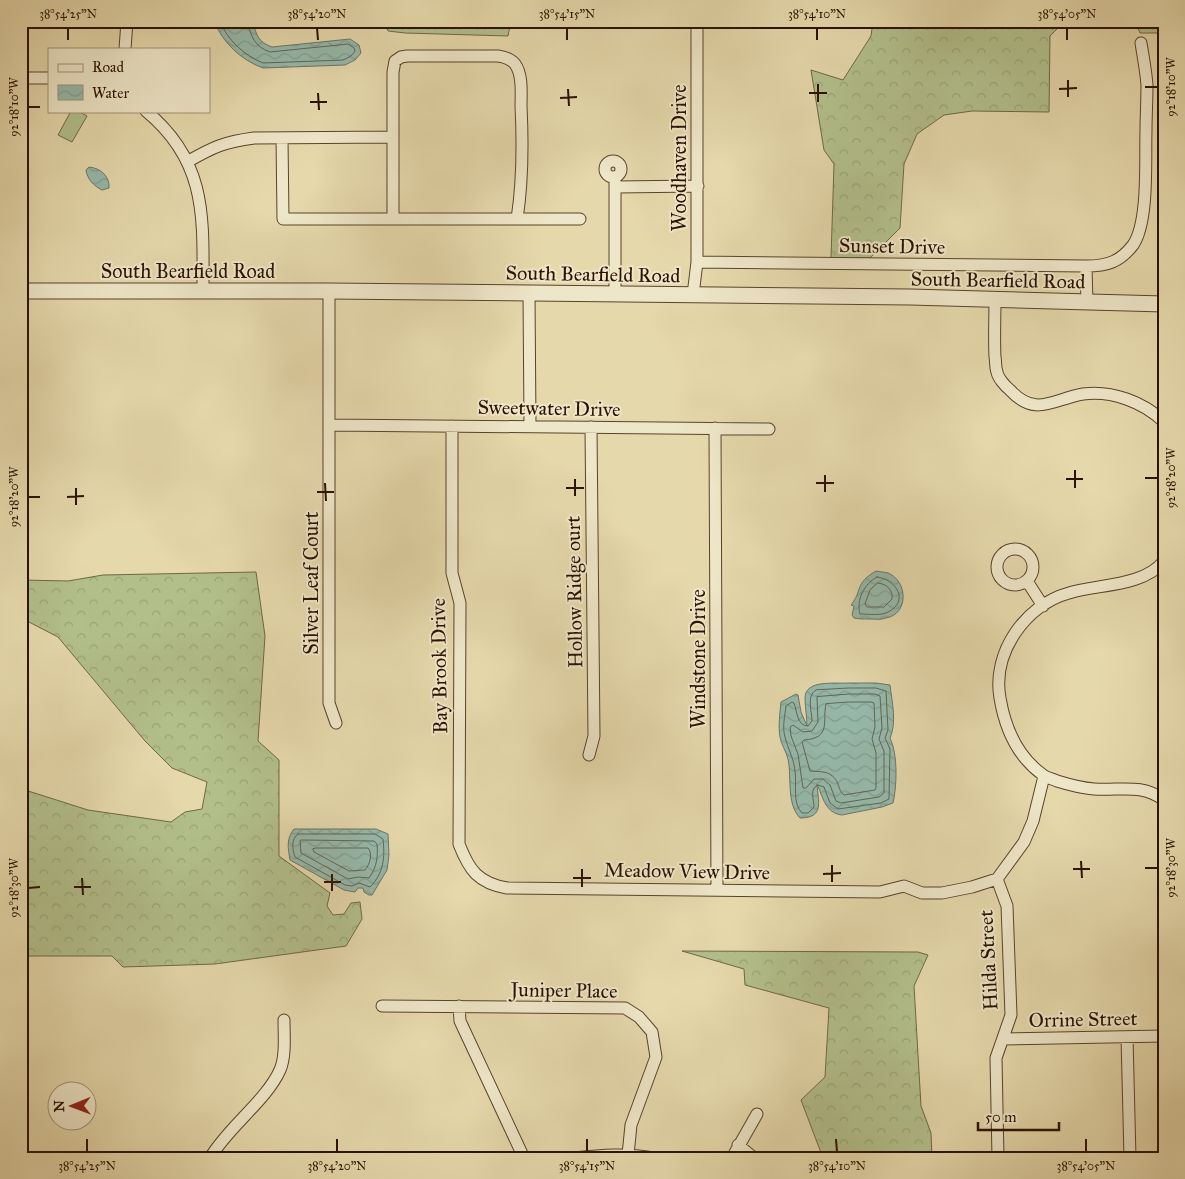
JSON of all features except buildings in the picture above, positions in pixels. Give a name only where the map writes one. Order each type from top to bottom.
[{"type":"street","points":[[125,48],[127,21]]},
{"type":"street","name":"Woodhaven Drive","points":[[693,295],[697,262],[697,21]]},
{"type":"street","name":"Sunset Drive","points":[[697,262],[1102,266],[1114,262],[1126,253],[1134,243],[1140,228],[1145,184],[1147,84],[1141,43]]},
{"type":"street","points":[[393,219],[393,72],[395,61],[407,56],[498,56],[507,58],[515,64],[519,72],[521,88],[523,157],[517,219]]},
{"type":"street","points":[[21,78],[48,78]]},
{"type":"street","points":[[147,112],[174,139],[193,175],[203,222],[203,291]]},
{"type":"street","points":[[187,162],[216,145],[235,140],[254,138],[393,137]]},
{"type":"street","points":[[282,138],[283,219],[580,220]]},
{"type":"street","points":[[615,295],[615,182],[698,186]]},
{"type":"street","points":[[1086,266],[1086,302]]},
{"type":"street","name":"South Bearfield Road","points":[[21,291],[693,295],[995,299],[1164,304]]},
{"type":"street","name":"Silver Leaf Court","points":[[329,292],[329,703],[336,723]]},
{"type":"street","points":[[530,294],[530,426]]},
{"type":"street","points":[[995,299],[996,372],[1006,387],[1017,398],[1030,405],[1043,405],[1084,394],[1106,394],[1126,399],[1145,408],[1164,422]]},
{"type":"street","name":"Sweetwater Drive","points":[[330,424],[769,429]]},
{"type":"street","name":"Bay Brook Drive","points":[[452,426],[452,573],[460,604],[459,844],[465,860],[474,873]]},
{"type":"street","name":"Hollow Ridge ourt","points":[[589,755],[594,736],[591,428]]},
{"type":"street","name":"Windstone Drive","points":[[716,428],[717,890]]},
{"type":"street","points":[[1164,561],[1158,568],[1128,582],[1068,593],[1033,613],[1016,630],[1004,652],[1000,672],[999,693],[1003,717],[1011,737],[1026,759],[1044,776],[1072,786],[1095,789],[1132,788],[1147,790],[1164,800]]},
{"type":"street","points":[[1027,581],[1043,606]]},
{"type":"street","points":[[997,879],[1024,842],[1033,821],[1044,776]]},
{"type":"street","name":"Meadow View Drive","points":[[474,873],[494,886],[507,888],[880,892],[904,886],[922,893],[942,893],[972,887],[997,879]]},
{"type":"street","name":"Hilda Street","points":[[997,879],[1007,906],[1011,1015],[996,1058],[998,1158]]},
{"type":"street","name":"Juniper Place","points":[[382,1006],[624,1008],[639,1017],[652,1032],[656,1057],[631,1125],[628,1155]]},
{"type":"street","points":[[459,1006],[460,1022],[524,1158]]},
{"type":"street","points":[[210,1158],[218,1144],[269,1087],[280,1069],[284,1042],[284,1020]]},
{"type":"street","name":"Orrine Street","points":[[1003,1038],[1164,1036]]},
{"type":"street","points":[[1127,1037],[1130,1158]]},
{"type":"street","points":[[732,1158],[757,1114]]},
{"type":"street","points":[[738,1145],[754,1158]]},
{"type":"street","points":[[575,1158],[596,1155],[628,1155],[653,1158]]},
{"type":"green space","points":[[383,21],[511,21],[508,36],[388,31]]},
{"type":"green space","points":[[873,21],[1065,21],[1050,36],[1049,112],[972,111],[944,115],[917,134],[904,164],[900,228],[870,258],[831,258],[834,164],[824,150],[811,70],[843,80],[871,36]]},
{"type":"green space","points":[[1135,21],[1163,21],[1163,33],[1140,33]]},
{"type":"green space","points":[[70,112],[80,112],[87,116],[72,142],[58,135]]},
{"type":"green space","points":[[256,572],[265,636],[258,741],[279,760],[279,856],[330,893],[327,906],[333,915],[344,914],[351,903],[360,902],[362,919],[346,946],[215,964],[123,967],[112,956],[21,956],[21,781],[25,790],[88,810],[171,822],[185,812],[202,809],[207,782],[172,768],[145,741],[58,637],[27,621],[21,615],[21,580],[68,581],[103,575]]},
{"type":"green space","points":[[682,951],[918,952],[928,955],[914,986],[921,1106],[931,1133],[932,1158],[823,1158],[801,1100],[825,1077],[829,1008],[745,985],[744,969]]},
{"type":"water","points":[[214,21],[253,21],[258,37],[272,47],[350,39],[359,45],[361,53],[355,60],[345,65],[263,68],[255,65],[234,50],[222,36]]},
{"type":"water","points":[[89,167],[97,169],[104,174],[108,180],[109,188],[102,190],[91,182],[86,170]]},
{"type":"water","points":[[876,571],[888,573],[895,577],[902,590],[902,604],[894,615],[884,619],[854,618],[852,615],[854,606],[851,605],[864,580]]},
{"type":"water","points":[[849,683],[890,685],[894,719],[890,738],[893,745],[896,770],[893,803],[842,815],[836,814],[825,804],[817,784],[819,802],[817,812],[808,817],[800,818],[791,798],[788,759],[780,737],[781,702],[796,694],[798,695],[801,712],[807,726],[806,692],[815,685]]},
{"type":"water","points":[[294,829],[376,829],[388,834],[389,855],[387,870],[372,895],[364,892],[363,888],[358,888],[355,892],[344,890],[290,860],[289,840]]}]
